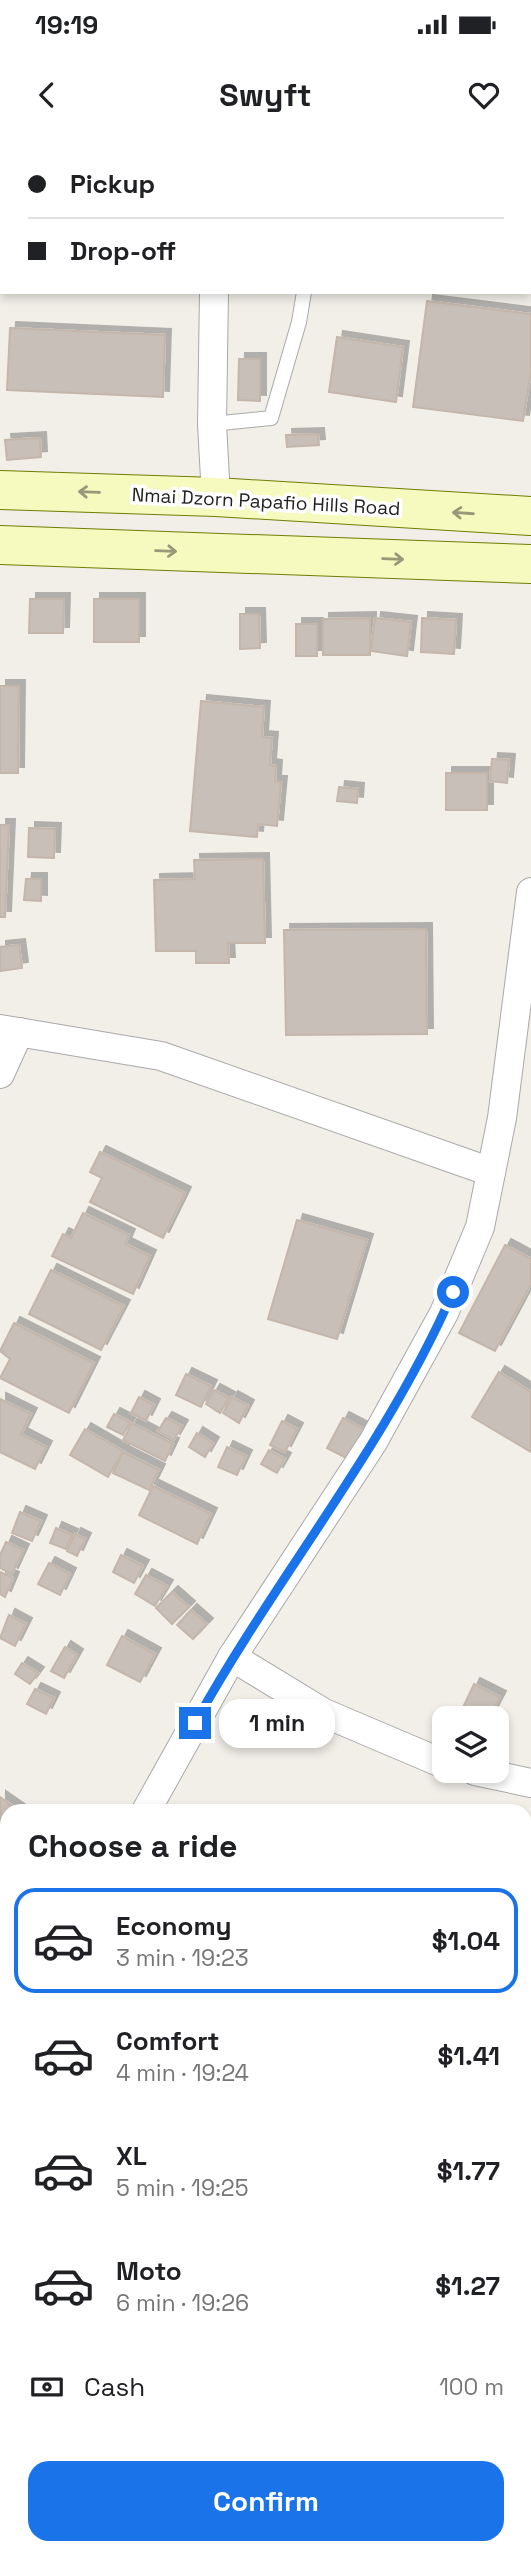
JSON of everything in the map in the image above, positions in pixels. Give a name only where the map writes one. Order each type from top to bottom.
[{"type":"street","points":[[214,294],[212,424],[216,497]]},
{"type":"street","name":"Nmai Dzorn Papafio Hills Road","points":[[0,489],[216,497],[531,516]]},
{"type":"street","points":[[0,545],[531,564]]},
{"type":"street","points":[[150,1804],[232,1657],[373,1442],[443,1314],[480,1227],[525,988],[531,892]]},
{"type":"street","points":[[0,1074],[10,1030],[161,1056],[491,1172]]},
{"type":"street","points":[[232,1657],[324,1713],[432,1759]]},
{"type":"street","points":[[509,1778],[531,1783]]},
{"type":"lane","points":[[212,424],[271,418],[299,322],[304,294]]},
{"type":"building","points":[[427,301],[531,314],[531,371],[523,421],[413,407]]},
{"type":"building","points":[[10,328],[165,335],[163,397],[7,390]]},
{"type":"building","points":[[337,337],[403,347],[396,402],[329,392]]},
{"type":"building","points":[[239,359],[260,359],[260,401],[238,400]]},
{"type":"building","points":[[318,434],[319,445],[287,447],[286,435]]},
{"type":"building","points":[[40,438],[41,457],[7,460],[5,440]]},
{"type":"building","points":[[30,599],[64,599],[63,633],[29,633]]},
{"type":"building","points":[[94,599],[139,599],[139,642],[94,642]]},
{"type":"building","points":[[240,614],[259,614],[260,648],[240,649]]},
{"type":"building","points":[[370,618],[370,655],[323,655],[323,619]]},
{"type":"building","points":[[375,618],[411,622],[407,656],[371,651]]},
{"type":"building","points":[[422,618],[456,620],[454,654],[421,652]]},
{"type":"building","points":[[296,624],[317,624],[317,656],[296,656]]},
{"type":"building","points":[[0,686],[19,686],[18,773],[0,773]]},
{"type":"building","points":[[201,701],[264,707],[262,737],[272,738],[270,765],[276,766],[275,782],[281,782],[277,826],[258,824],[257,837],[190,831]]},
{"type":"building","points":[[492,759],[509,760],[507,783],[490,781]]},
{"type":"building","points":[[446,773],[487,773],[487,810],[446,810]]},
{"type":"building","points":[[339,787],[358,789],[357,803],[337,801]]},
{"type":"building","points":[[0,825],[9,825],[5,917],[0,917]]},
{"type":"building","points":[[29,828],[55,829],[54,858],[28,857]]},
{"type":"building","points":[[263,859],[265,943],[228,943],[229,963],[196,963],[196,951],[156,951],[154,880],[195,879],[194,860]]},
{"type":"building","points":[[26,879],[41,879],[41,901],[24,900]]},
{"type":"building","points":[[426,929],[427,1034],[286,1035],[284,930]]},
{"type":"building","points":[[19,945],[22,968],[0,971],[0,947]]},
{"type":"building","points":[[100,1152],[185,1193],[163,1238],[90,1202],[102,1178],[90,1172]]},
{"type":"building","points":[[83,1213],[129,1235],[125,1244],[150,1256],[133,1294],[52,1256],[63,1234],[71,1238]]},
{"type":"building","points":[[297,1220],[367,1240],[337,1339],[268,1319]]},
{"type":"building","points":[[505,1245],[531,1259],[531,1284],[495,1351],[459,1333]]},
{"type":"building","points":[[51,1270],[124,1306],[101,1350],[29,1314]]},
{"type":"building","points":[[14,1323],[94,1363],[69,1413],[0,1378],[10,1359],[0,1351]]},
{"type":"building","points":[[499,1372],[531,1392],[531,1452],[472,1417]]},
{"type":"building","points":[[186,1374],[211,1386],[201,1407],[176,1395]]},
{"type":"building","points":[[214,1390],[229,1398],[220,1413],[206,1404]]},
{"type":"building","points":[[139,1397],[154,1405],[146,1421],[131,1413]]},
{"type":"building","points":[[232,1397],[248,1406],[239,1423],[223,1413]]},
{"type":"building","points":[[0,1399],[31,1414],[21,1434],[46,1447],[35,1469],[0,1452]]},
{"type":"building","points":[[114,1414],[130,1422],[123,1435],[107,1427]]},
{"type":"building","points":[[166,1418],[182,1426],[174,1440],[158,1431]]},
{"type":"building","points":[[343,1418],[366,1430],[350,1460],[327,1448]]},
{"type":"building","points":[[282,1421],[297,1429],[285,1452],[270,1445]]},
{"type":"building","points":[[132,1423],[173,1444],[165,1461],[123,1440]]},
{"type":"building","points":[[85,1429],[123,1451],[108,1477],[70,1455]]},
{"type":"building","points":[[197,1433],[213,1443],[205,1457],[189,1447]]},
{"type":"building","points":[[227,1447],[246,1456],[237,1475],[218,1467]]},
{"type":"building","points":[[269,1450],[285,1459],[277,1473],[261,1464]]},
{"type":"building","points":[[123,1452],[159,1470],[149,1490],[113,1473]]},
{"type":"building","points":[[153,1486],[211,1514],[197,1544],[139,1515]]},
{"type":"building","points":[[20,1512],[41,1521],[32,1541],[12,1533]]},
{"type":"building","points":[[56,1528],[72,1535],[66,1549],[50,1543]]},
{"type":"building","points":[[75,1534],[85,1539],[77,1556],[67,1551]]},
{"type":"building","points":[[6,1542],[23,1550],[12,1574],[0,1568],[0,1555]]},
{"type":"building","points":[[121,1555],[143,1566],[134,1583],[113,1572]]},
{"type":"building","points":[[49,1563],[70,1574],[60,1595],[38,1584]]},
{"type":"building","points":[[0,1572],[13,1578],[5,1597],[0,1594]]},
{"type":"building","points":[[146,1575],[167,1586],[155,1606],[135,1594]]},
{"type":"building","points":[[172,1592],[189,1607],[172,1624],[156,1608]]},
{"type":"building","points":[[191,1610],[207,1624],[193,1639],[177,1625]]},
{"type":"building","points":[[9,1615],[26,1624],[15,1646],[0,1638]]},
{"type":"building","points":[[122,1636],[155,1654],[140,1682],[107,1665]]},
{"type":"building","points":[[65,1647],[77,1655],[64,1678],[51,1671]]},
{"type":"building","points":[[22,1663],[38,1673],[30,1684],[15,1674]]},
{"type":"building","points":[[474,1684],[500,1697],[495,1706],[464,1706]]},
{"type":"building","points":[[35,1689],[54,1698],[46,1714],[27,1704]]},
{"type":"building","points":[[0,1797],[10,1804],[0,1804]]},
{"type":"route","points":[[195,1723],[232,1657],[373,1442],[453,1292]]}]
